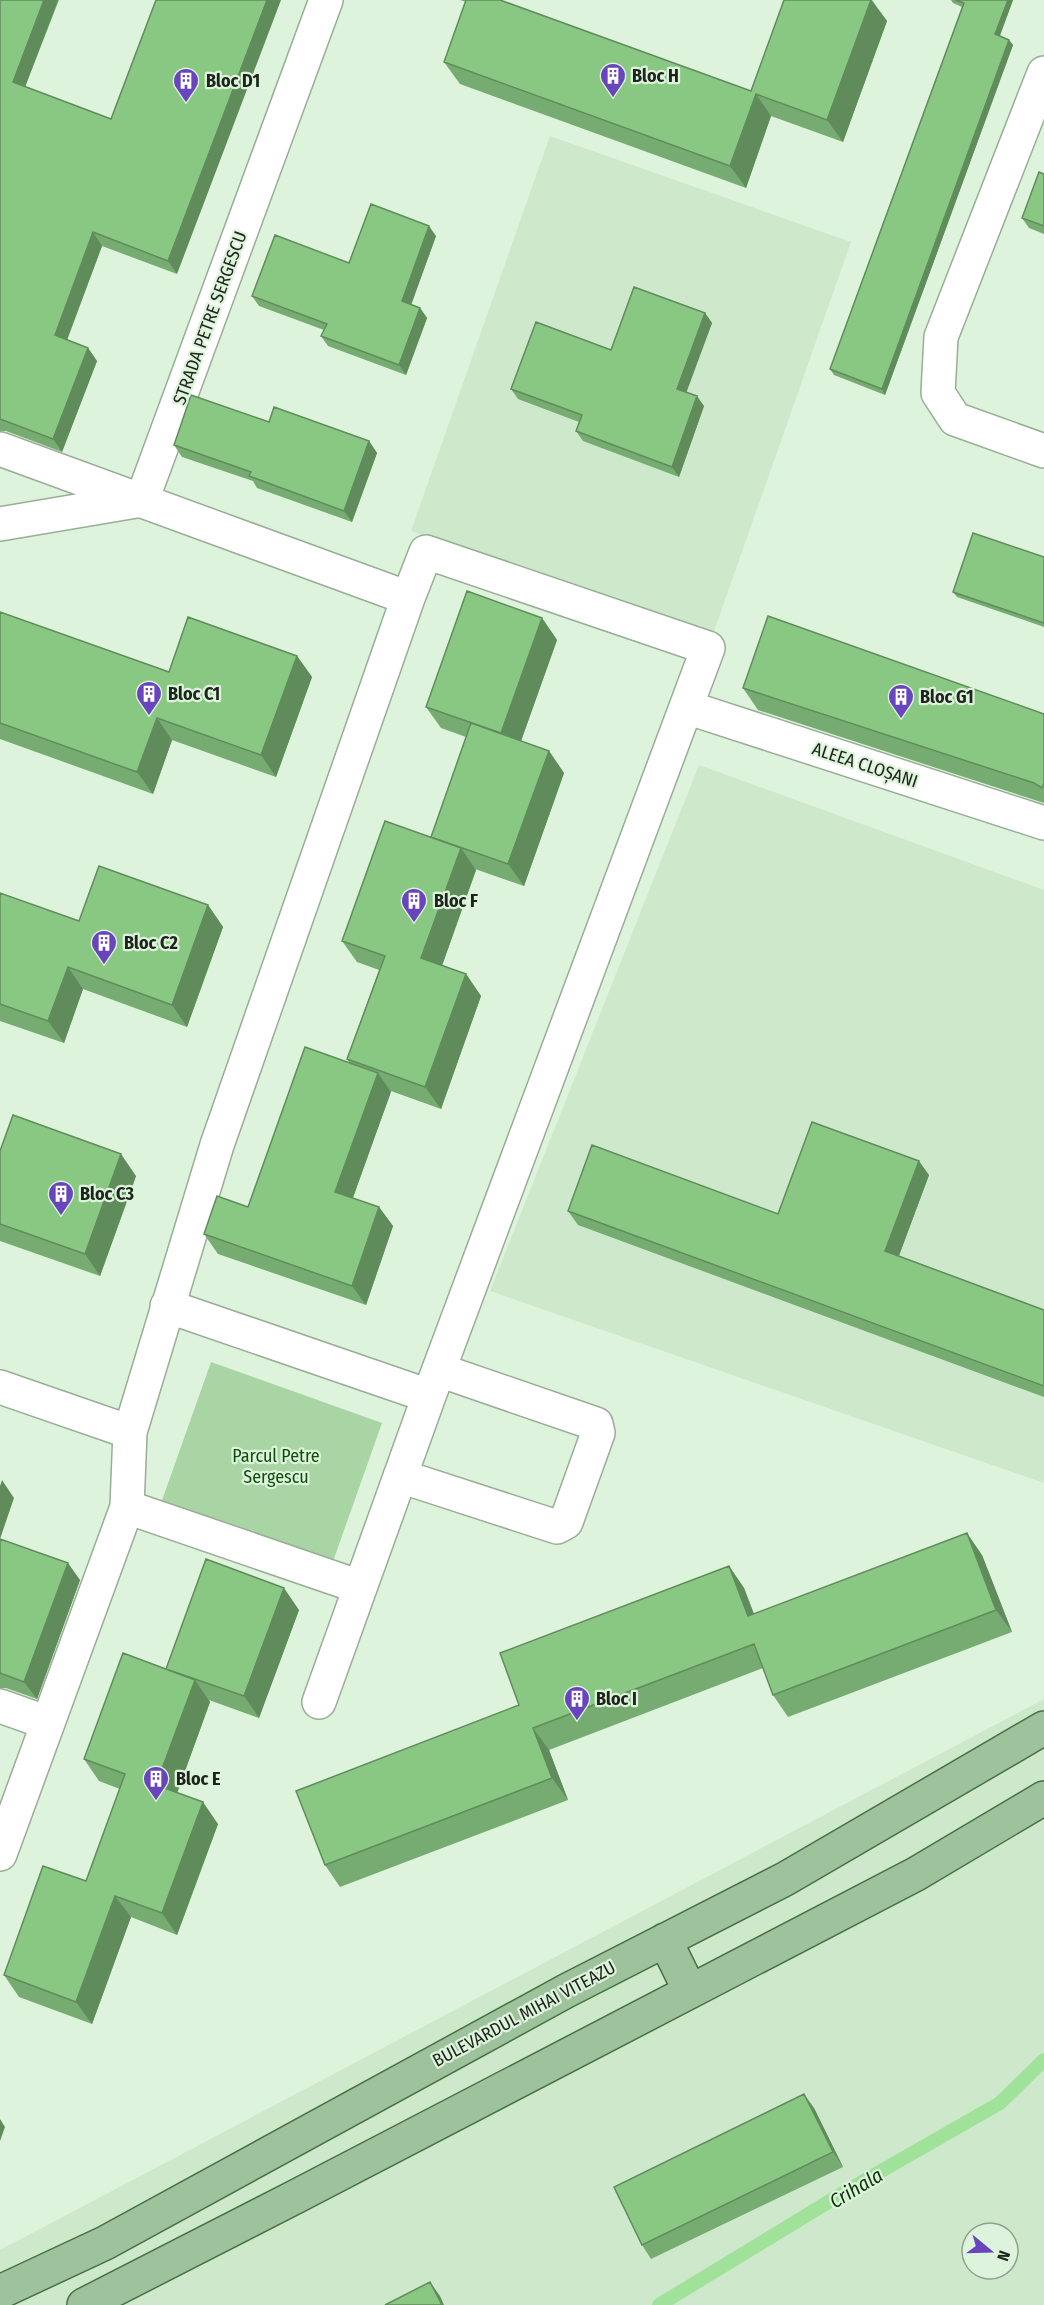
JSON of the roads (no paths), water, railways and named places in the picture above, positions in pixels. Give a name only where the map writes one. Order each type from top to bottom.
[{"type":"main road","name":"BULEVARDUL MIHAI VITEAZU","points":[[0,2292],[105,2243],[566,1991],[785,1879],[1044,1728]]},
{"type":"main road","points":[[84,2305],[916,1874],[1044,1798]]},
{"type":"main road","points":[[665,1940],[690,1991]]},
{"type":"street","name":"STRADA PETRE SERGESCU","points":[[142,500],[326,0]]},
{"type":"street","points":[[1044,73],[941,337],[938,393],[955,419],[1044,451]]},
{"type":"street","points":[[0,449],[408,598]]},
{"type":"street","points":[[0,524],[142,500]]},
{"type":"street","points":[[0,1854],[126,1507],[130,1432],[217,1145],[426,552],[708,648],[434,1383],[319,1702]]},
{"type":"street","name":"ALEEA CLOȘANI","points":[[686,707],[1044,824]]},
{"type":"street","points":[[167,1306],[434,1383],[596,1424],[598,1433],[566,1522],[557,1527],[400,1476]]},
{"type":"street","points":[[0,1387],[130,1432]]},
{"type":"street","points":[[126,1507],[360,1587]]},
{"type":"street","points":[[0,1706],[48,1722]]},
{"type":"waterway","name":"Crihala","points":[[659,2305],[848,2190],[1000,2103],[1044,2060]]},
{"type":"place","name":"Bloc H","points":[[613,99]]},
{"type":"place","name":"Bloc D1","points":[[186,104]]},
{"type":"place","name":"Bloc C1","points":[[149,717]]},
{"type":"place","name":"Bloc G1","points":[[901,720]]},
{"type":"place","name":"Bloc F","points":[[414,924]]},
{"type":"place","name":"Bloc C2","points":[[104,966]]},
{"type":"place","name":"Bloc C3","points":[[61,1217]]},
{"type":"place","name":"Bloc I","points":[[577,1722]]},
{"type":"place","name":"Bloc E","points":[[156,1802]]},
{"type":"park label","name":"Parcul Petre Sergescu","points":[[276,1466]]}]
